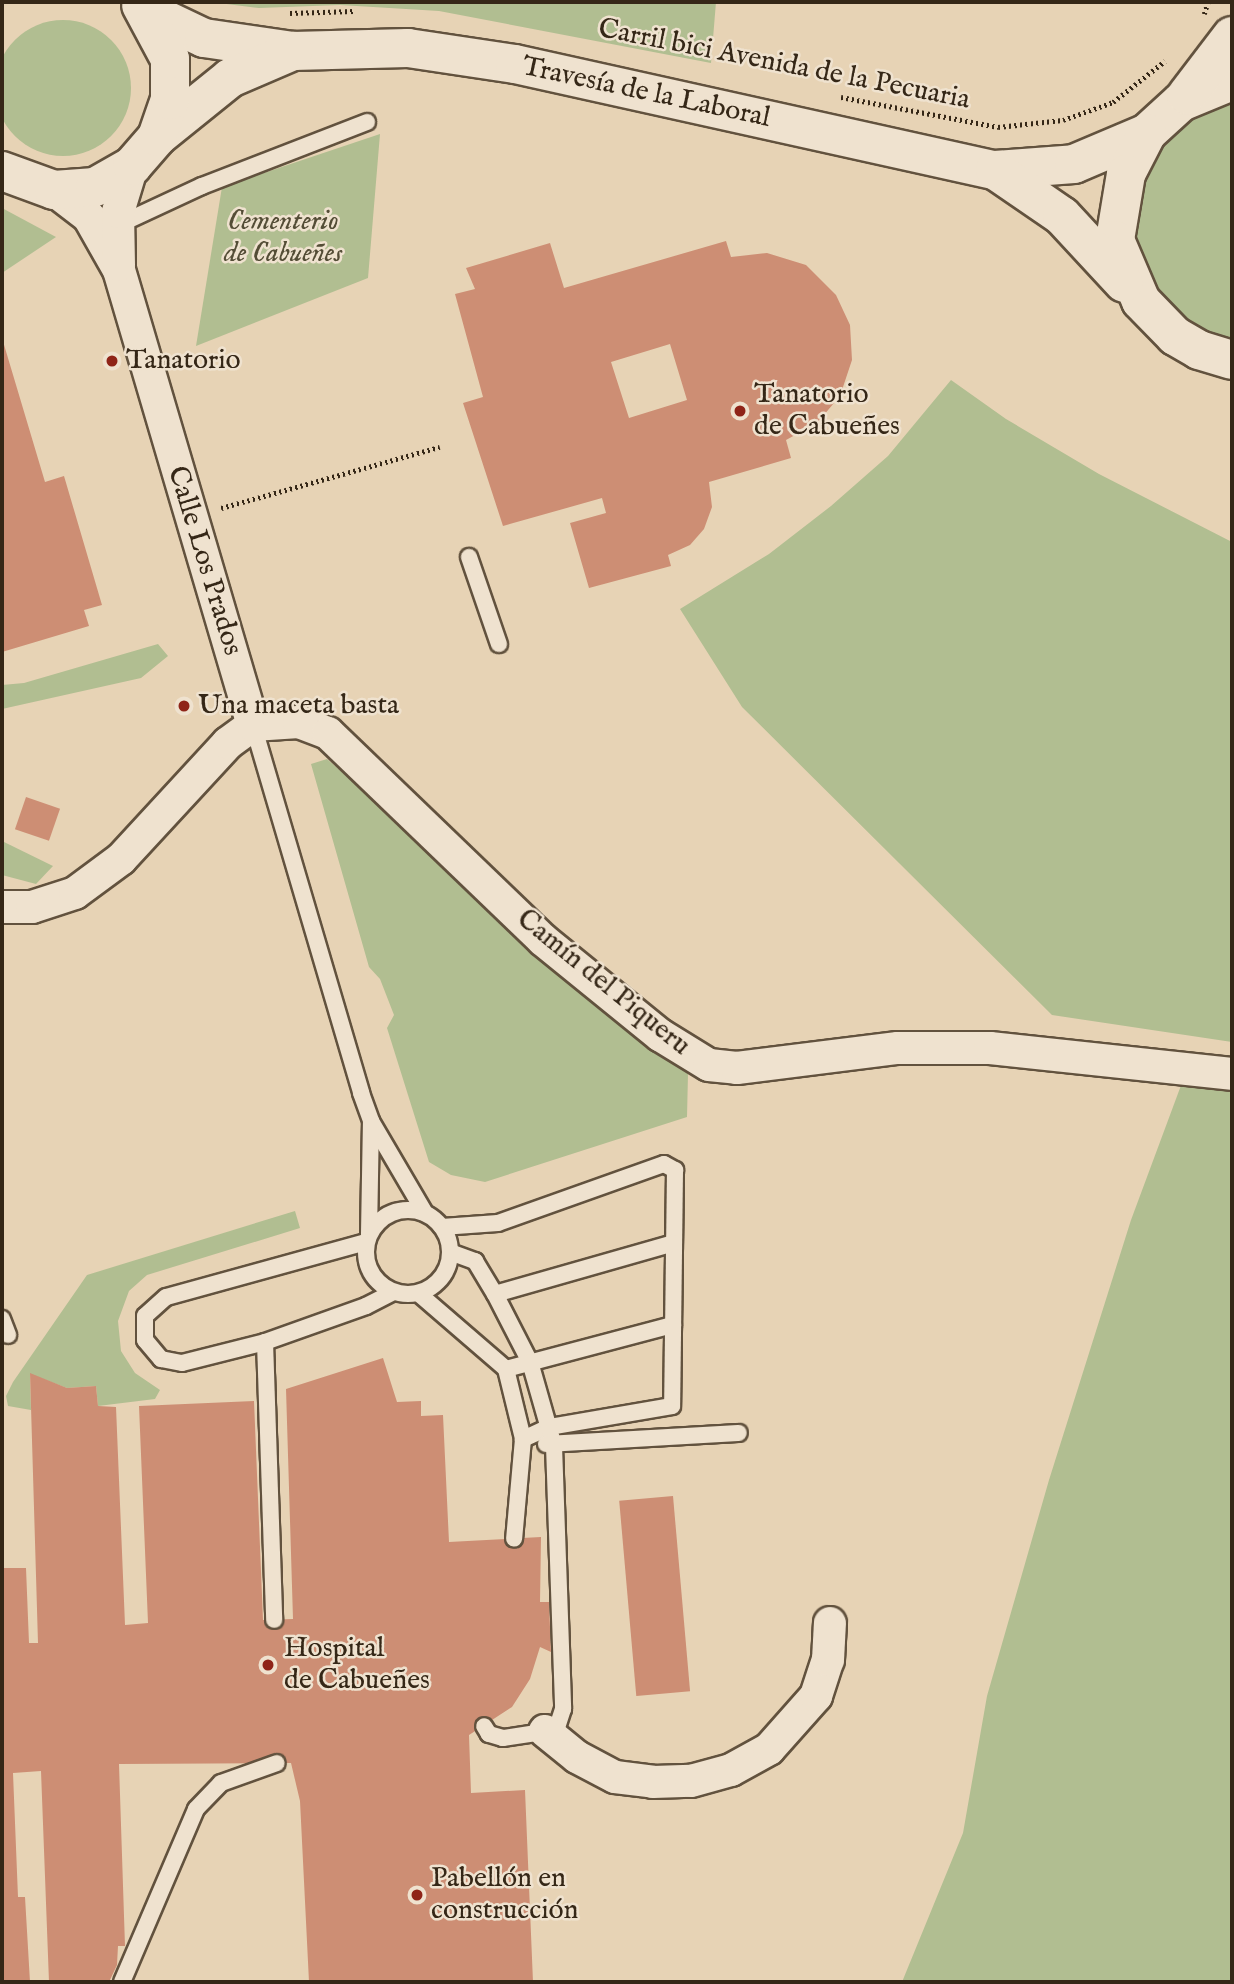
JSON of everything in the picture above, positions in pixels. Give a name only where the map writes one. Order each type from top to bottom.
[{"type":"street","points":[[2,171],[54,190],[95,187],[132,166],[157,137],[170,100],[170,59],[143,7]]},
{"type":"street","name":"Travesía de la Laboral","points":[[143,7],[204,38],[293,51],[408,48],[515,64],[995,170],[1074,164],[1147,133]]},
{"type":"street","points":[[1181,102],[1216,30]]},
{"type":"street","name":"Travesía de la Laboral","points":[[157,137],[230,78],[293,51]]},
{"type":"street","points":[[1141,301],[1115,240],[1126,174],[1147,133],[1181,102],[1232,81]]},
{"type":"street","name":"Calle Los Prados","points":[[119,270],[118,225],[132,166]]},
{"type":"street","name":"Travesía de la Laboral","points":[[995,170],[1062,216],[1175,337],[1199,350],[1232,360]]},
{"type":"street","name":"Calle Los Prados","points":[[54,190],[89,217],[119,270],[253,725]]},
{"type":"street","name":"Camín del Piqueru","points":[[253,725],[299,722],[328,733],[543,940],[660,1035],[709,1065],[737,1068],[898,1048],[990,1048],[1232,1074]]},
{"type":"street","points":[[2,907],[32,907],[75,893],[121,859],[228,743],[253,725]]},
{"type":"street","points":[[545,1731],[577,1757],[615,1777],[653,1783],[691,1781],[731,1770],[769,1749],[816,1696],[828,1660],[830,1623]]},
{"type":"lane","points":[[118,225],[202,186],[367,122]]},
{"type":"lane","points":[[469,557],[499,645]]},
{"type":"lane","name":"Calle Los Prados","points":[[253,725],[371,1121]]},
{"type":"lane","points":[[371,1121],[425,1213],[442,1227],[450,1252],[441,1278],[418,1293],[393,1292],[366,1306],[265,1342],[182,1363],[161,1359],[145,1340],[145,1316],[166,1297],[368,1238],[387,1215],[399,1210],[425,1213]]},
{"type":"lane","points":[[371,1121],[368,1266],[393,1292]]},
{"type":"lane","points":[[442,1227],[498,1223],[664,1164],[675,1170],[672,1406],[549,1427],[523,1439]]},
{"type":"lane","points":[[495,1294],[674,1243]]},
{"type":"lane","points":[[450,1252],[475,1261],[495,1294],[530,1362],[554,1446],[563,1709],[556,1730],[503,1738],[489,1734],[484,1726]]},
{"type":"lane","points":[[418,1293],[506,1369],[523,1439],[514,1539]]},
{"type":"lane","points":[[2,1319],[8,1335]]},
{"type":"lane","points":[[506,1369],[673,1325]]},
{"type":"lane","points":[[265,1342],[274,1620]]},
{"type":"lane","points":[[523,1439],[554,1446],[738,1433]]},
{"type":"lane","points":[[122,1982],[196,1809],[221,1783],[277,1763]]},
{"type":"path","points":[[1208,2],[1216,30]]},
{"type":"path","points":[[284,13],[362,12]]},
{"type":"path","name":"Carril bici Avenida de la Pecuaria","points":[[835,96],[998,127],[1063,120],[1113,102],[1149,78],[1175,51]]},
{"type":"path","points":[[190,514],[440,447]]},
{"type":"green space","points":[[211,2],[716,2],[711,63],[439,11],[340,5],[259,8]]},
{"type":"green space","points":[[63,20],[89,25],[111,40],[126,62],[131,88],[126,114],[111,136],[89,151],[63,156],[37,151],[15,136],[0,114],[-5,88],[0,62],[15,40],[37,25]]},
{"type":"green space","points":[[1232,36],[1232,360],[1175,336],[1117,209]]},
{"type":"green space","name":"Cementerio de Cabueñes","points":[[380,134],[368,278],[196,346],[222,187]]},
{"type":"green space","points":[[2,208],[56,237],[2,273]]},
{"type":"green space","points":[[951,380],[1006,419],[1099,474],[1232,542],[1232,1042],[1052,1015],[742,707],[680,609],[769,554],[831,506],[888,456]]},
{"type":"green space","points":[[158,644],[168,656],[141,678],[2,709],[2,685],[24,683]]},
{"type":"green space","points":[[327,759],[688,1074],[687,1117],[485,1182],[451,1175],[429,1162],[387,1028],[394,1015],[380,979],[369,967],[311,764]]},
{"type":"green space","points":[[2,841],[53,866],[36,884],[2,875]]},
{"type":"green space","points":[[1183,1080],[1232,1088],[1232,1982],[902,1982],[963,1833],[987,1696],[1049,1480],[1131,1220]]},
{"type":"green space","points":[[295,1211],[300,1228],[147,1275],[129,1291],[118,1321],[121,1351],[135,1373],[160,1390],[155,1399],[98,1406],[96,1386],[67,1388],[30,1374],[31,1410],[8,1406],[6,1396],[13,1382],[87,1275]]},
{"type":"building","name":"Tanatorio de Cabueñes","points":[[726,241],[731,257],[767,253],[806,265],[836,295],[850,325],[852,360],[840,396],[817,423],[786,440],[791,458],[709,482],[712,507],[704,529],[690,545],[668,555],[671,566],[589,588],[570,523],[606,513],[602,498],[503,526],[463,403],[483,397],[455,294],[475,289],[466,268],[550,243],[564,288]],"holes":[[[670,344],[687,400],[629,418],[611,362]]]},
{"type":"building","points":[[2,338],[45,482],[64,476],[102,605],[84,610],[89,626],[2,652]]},
{"type":"building","points":[[26,797],[60,809],[49,841],[15,829]]},
{"type":"building","name":"Hospital de Cabueñes","points":[[383,1358],[397,1402],[421,1401],[421,1416],[443,1415],[449,1542],[541,1537],[540,1602],[549,1602],[551,1652],[540,1647],[530,1679],[512,1707],[469,1735],[471,1793],[525,1790],[533,1982],[309,1982],[300,1801],[291,1763],[119,1764],[125,1946],[118,1946],[117,1965],[109,1982],[49,1982],[41,1771],[13,1773],[18,1897],[25,1897],[30,1982],[2,1982],[2,1568],[26,1568],[29,1643],[38,1643],[30,1373],[67,1388],[96,1386],[98,1406],[116,1407],[125,1625],[148,1623],[139,1406],[254,1401],[263,1620],[293,1619],[286,1389]]},
{"type":"building","points":[[673,1496],[690,1691],[636,1696],[619,1501]]},
{"type":"place","name":"Tanatorio","points":[[112,361]]},
{"type":"place","name":"Tanatorio de Cabueñes","points":[[740,411]]},
{"type":"place","name":"Una maceta basta","points":[[184,706]]},
{"type":"place","name":"Hospital de Cabueñes","points":[[268,1665]]},
{"type":"place","name":"Pabellón en construcción","points":[[417,1895]]}]
